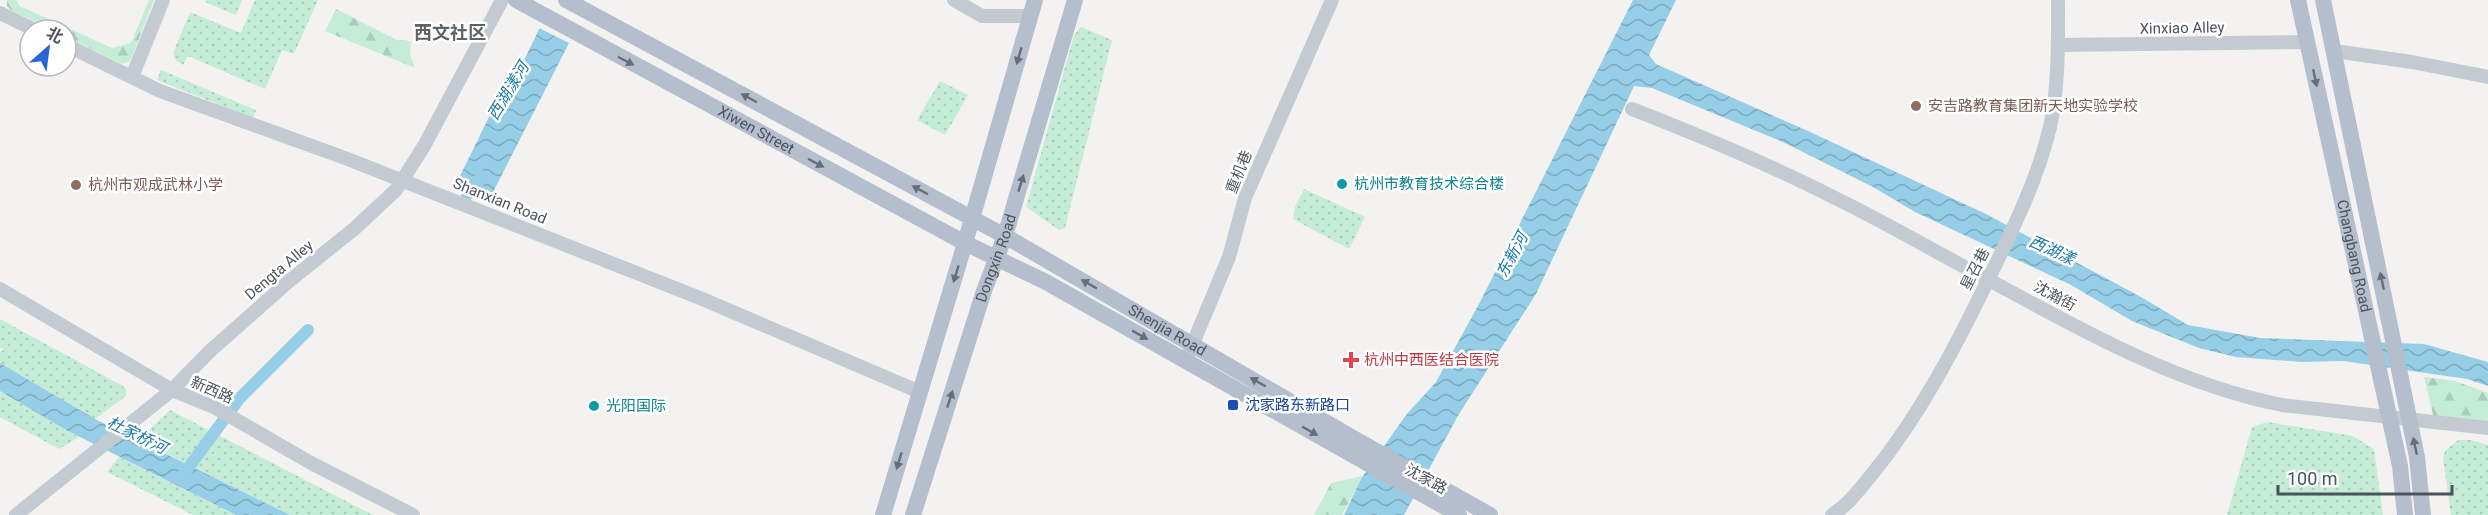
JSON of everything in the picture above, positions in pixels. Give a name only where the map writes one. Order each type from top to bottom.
[{"type":"main road","name":"Xiwen Street","points":[[516,0],[996,258]]},
{"type":"main road","name":"Xiwen Street","points":[[566,0],[972,218]]},
{"type":"main road","name":"Dongxin Road","points":[[913,515],[1005,236],[1075,0]]},
{"type":"main road","name":"Changbang Road","points":[[2298,0],[2390,417],[2400,466],[2405,515]]},
{"type":"main road","name":"Changbang Road","points":[[2323,0],[2394,338],[2417,457],[2423,515]]},
{"type":"main road","points":[[883,515],[1033,8]]},
{"type":"main road","name":"Shenjia Road","points":[[972,218],[1194,345],[1358,450]]},
{"type":"main road","name":"Shenjia Road","points":[[996,258],[1046,282],[1185,360],[1358,450]]},
{"type":"main road","name":"沈家路","points":[[1358,450],[1427,488],[1490,515]]},
{"type":"main road","points":[[1427,488],[1459,515]]},
{"type":"street","points":[[132,77],[163,0]]},
{"type":"street","name":"Dengta Alley","points":[[16,515],[172,390],[210,351],[288,282],[354,229],[404,181],[502,0]]},
{"type":"street","points":[[954,0],[982,16],[1033,8]]},
{"type":"street","name":"重机巷","points":[[1185,360],[1194,345],[1229,257],[1245,198],[1332,0]]},
{"type":"street","name":"星召巷","points":[[1832,515],[1845,507],[1895,446],[1926,396],[2016,227],[2036,176],[2050,127],[2057,86],[2058,0]]},
{"type":"street","points":[[0,13],[18,22]]},
{"type":"street","name":"Xinxiao Alley","points":[[2058,45],[2307,42]]},
{"type":"street","name":"Shanxian Road","points":[[78,51],[160,91],[404,181],[691,295],[920,392]]},
{"type":"street","points":[[2334,51],[2412,62],[2488,77]]},
{"type":"street","name":"沈瀚街","points":[[1632,109],[1756,160],[1826,193],[2113,346],[2190,379],[2249,398],[2282,405],[2488,428]]},
{"type":"street","name":"新西路","points":[[0,290],[172,390],[214,407],[310,464],[413,515]]},
{"type":"green space","points":[[7,0],[16,0],[20,6],[46,18],[27,18],[7,6]]},
{"type":"green space","points":[[149,0],[154,0],[132,57],[129,62],[122,64],[78,43],[78,32],[112,48],[131,43]]},
{"type":"green space","points":[[206,0],[242,0],[236,15],[205,2]]},
{"type":"green space","points":[[255,0],[318,0],[294,54],[282,50],[265,89],[188,56],[183,65],[176,60],[173,53],[190,12],[241,33]]},
{"type":"green space","points":[[336,9],[397,40],[411,41],[410,55],[415,68],[325,31]]},
{"type":"green space","points":[[1081,27],[1112,40],[1065,228],[1059,230],[1026,207],[1074,35]]},
{"type":"green space","points":[[161,70],[256,110],[253,118],[157,80]]},
{"type":"green space","points":[[940,81],[968,95],[945,135],[917,120]]},
{"type":"green space","points":[[1304,189],[1365,217],[1349,249],[1293,219],[1295,207]]},
{"type":"green space","points":[[0,319],[121,385],[126,389],[126,396],[95,419],[0,363],[0,352],[4,350],[0,347]]},
{"type":"green space","points":[[2424,377],[2455,381],[2488,393],[2488,422],[2434,419]]},
{"type":"green space","points":[[0,391],[79,437],[59,449],[0,417]]},
{"type":"green space","points":[[170,410],[373,515],[290,515],[139,440]]},
{"type":"green space","points":[[2267,422],[2353,436],[2374,449],[2383,515],[2227,515],[2252,427]]},
{"type":"green space","points":[[2458,440],[2471,440],[2488,445],[2488,515],[2451,515],[2443,458],[2445,451]]},
{"type":"green space","points":[[119,457],[236,515],[193,515],[107,472]]},
{"type":"green space","points":[[1363,476],[1342,515],[1314,515],[1331,483]]},
{"type":"water","points":[[553,0],[591,0],[491,196],[457,182],[489,117],[517,75]]},
{"type":"water","points":[[1633,0],[1676,0],[1649,55],[1656,64],[1808,131],[1986,214],[2141,297],[2188,325],[2260,338],[2424,344],[2488,362],[2488,386],[2467,379],[2343,361],[2302,362],[2236,357],[2199,348],[2132,321],[2071,285],[1915,212],[1873,187],[1783,142],[1652,88],[1634,86],[1536,294],[1459,414],[1404,515],[1344,515],[1361,479],[1406,415],[1436,382],[1479,304]]},
{"type":"water","points":[[0,363],[95,419],[290,515],[236,515],[68,431],[0,391]]},
{"type":"pier","points":[[551,0],[592,0],[569,43],[537,27]]},
{"type":"waterway","name":"西湖漾河","points":[[467,195],[475,189],[481,176]]},
{"type":"waterway","name":"西湖漾河","points":[[183,475],[239,399],[308,330]]},
{"type":"place","name":"安吉路教育集团新天地实验学校","points":[[1916,106]]},
{"type":"place","name":"杭州市教育技术综合楼","points":[[1342,184]]},
{"type":"place","name":"杭州市观成武林小学","points":[[76,185]]},
{"type":"place","name":"杭州中西医结合医院","points":[[1351,360]]},
{"type":"place","name":"沈家路东新路口","points":[[1233,405]]},
{"type":"place","name":"光阳国际","points":[[594,406]]},
{"type":"district","name":"西文社区","points":[[450,32]]},
{"type":"water label","name":"西湖漾","points":[[2052,250]]},
{"type":"water label","name":"东新河","points":[[1512,255]]},
{"type":"water label","name":"杜家桥河","points":[[137,435]]}]
